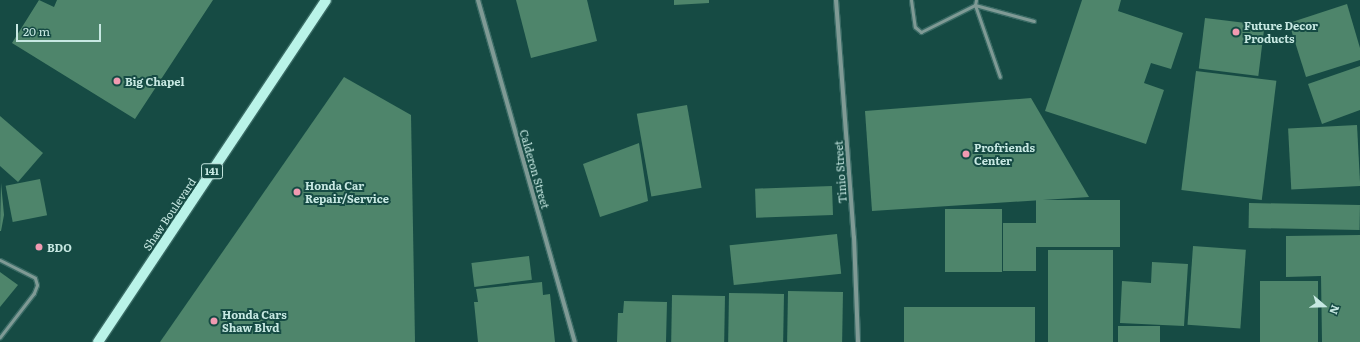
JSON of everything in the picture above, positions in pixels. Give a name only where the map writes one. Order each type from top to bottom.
[{"type":"main road","name":"Shaw Boulevard","points":[[98,342],[326,0]]},
{"type":"street","name":"Calderon Street","points":[[478,0],[575,342]]},
{"type":"street","name":"Tinio Street","points":[[836,0],[854,237],[858,342]]},
{"type":"lane","points":[[911,0],[915,27],[921,32],[975,5],[1034,22]]},
{"type":"lane","points":[[976,0],[975,5],[1000,77]]},
{"type":"lane","points":[[0,260],[35,278],[37,285],[34,293],[0,337]]},
{"type":"building","name":"Big Chapel","points":[[39,0],[54,7],[57,0],[213,0],[135,119],[12,43]]},
{"type":"building","points":[[516,0],[587,0],[597,41],[531,58]]},
{"type":"building","points":[[674,0],[709,0],[709,3],[674,5]]},
{"type":"building","points":[[1082,0],[1121,0],[1118,11],[1183,33],[1171,69],[1151,63],[1144,83],[1164,90],[1146,144],[1045,111]]},
{"type":"building","points":[[1347,4],[1360,48],[1360,60],[1306,77],[1289,23]]},
{"type":"building","points":[[1205,18],[1265,25],[1258,76],[1199,69]]},
{"type":"building","points":[[1360,66],[1360,110],[1322,124],[1308,84]]},
{"type":"building","points":[[1196,71],[1276,81],[1262,200],[1181,190]]},
{"type":"building","points":[[344,77],[411,115],[415,342],[160,342]]},
{"type":"building","name":"Profriends Center","points":[[1031,98],[1089,197],[872,211],[865,111]]},
{"type":"building","points":[[687,105],[702,188],[651,197],[637,114]]},
{"type":"building","points":[[0,116],[43,153],[18,182],[0,166]]},
{"type":"building","points":[[1357,125],[1360,186],[1291,190],[1288,129]]},
{"type":"building","points":[[639,143],[648,201],[600,217],[583,164]]},
{"type":"building","points":[[40,179],[47,215],[13,222],[6,186]]},
{"type":"building","points":[[1,183],[4,215],[0,231]]},
{"type":"building","points":[[832,186],[833,215],[756,218],[755,189]]},
{"type":"building","points":[[1036,200],[1120,200],[1120,247],[1036,247]]},
{"type":"building","points":[[1249,203],[1360,205],[1360,230],[1249,228]]},
{"type":"building","points":[[945,209],[1002,209],[1002,272],[945,272]]},
{"type":"building","points":[[1003,223],[1036,223],[1036,271],[1003,271]]},
{"type":"building","points":[[837,234],[841,274],[734,285],[730,245]]},
{"type":"building","points":[[1360,235],[1360,342],[1322,342],[1321,276],[1286,277],[1286,236]]},
{"type":"building","points":[[1193,246],[1246,250],[1240,329],[1187,325]]},
{"type":"building","points":[[1048,250],[1113,250],[1113,342],[1048,342]]},
{"type":"building","points":[[529,256],[532,280],[474,287],[471,263]]},
{"type":"building","points":[[1152,262],[1188,264],[1184,326],[1120,323],[1122,281],[1151,283]]},
{"type":"building","points":[[0,272],[18,285],[0,307]]},
{"type":"building","points":[[1260,281],[1318,281],[1318,342],[1260,342]]},
{"type":"building","points":[[542,282],[543,295],[550,294],[555,342],[478,342],[474,302],[478,302],[476,289]]},
{"type":"building","points":[[788,291],[843,292],[842,342],[787,342]]},
{"type":"building","points":[[729,293],[784,294],[783,342],[728,342]]},
{"type":"building","points":[[672,295],[725,296],[724,342],[671,342]]},
{"type":"building","points":[[624,301],[667,302],[666,342],[617,342],[618,313],[623,313]]},
{"type":"building","points":[[904,307],[1035,307],[1035,342],[904,342]]},
{"type":"building","points":[[1118,326],[1160,326],[1160,342],[1118,342]]},
{"type":"place","name":"Future Decor Products","points":[[1236,32]]},
{"type":"place","name":"Big Chapel","points":[[117,81]]},
{"type":"place","name":"Profriends Center","points":[[966,154]]},
{"type":"place","name":"Honda Car Repair/Service","points":[[297,192]]},
{"type":"place","name":"BDO","points":[[39,247]]},
{"type":"place","name":"Honda Cars Shaw Blvd","points":[[214,321]]}]
